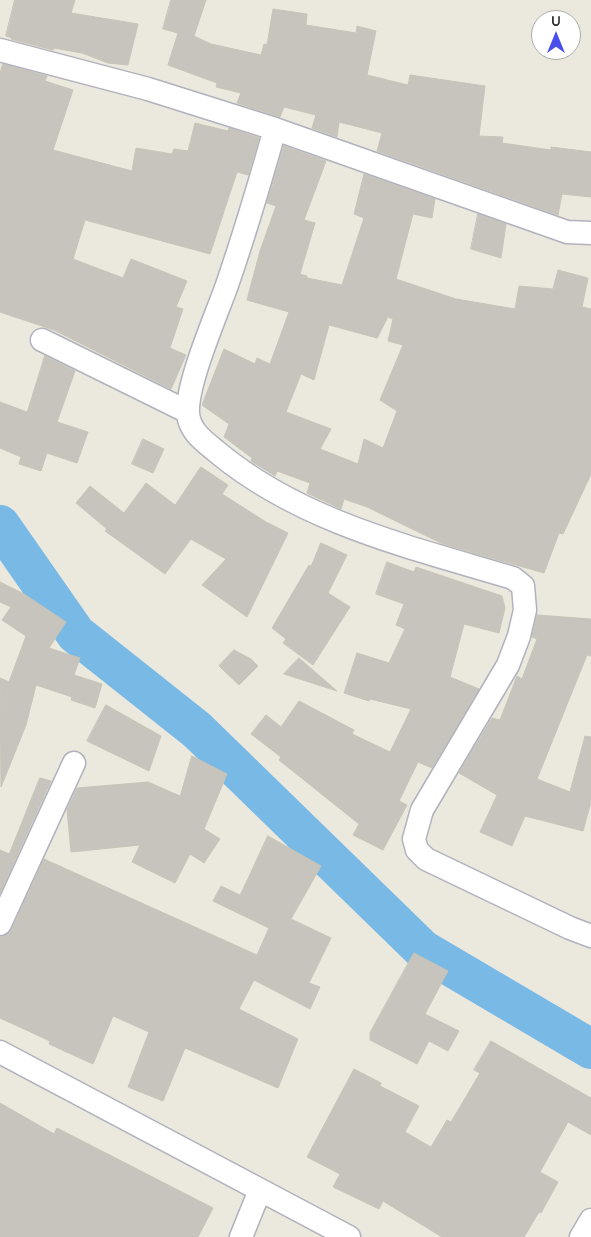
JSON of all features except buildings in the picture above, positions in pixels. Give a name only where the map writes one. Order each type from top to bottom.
[{"type":"street","points":[[0,50],[148,89],[275,129],[567,232],[591,233]]},
{"type":"street","points":[[275,129],[250,219],[190,394],[188,412],[190,425],[200,438],[243,474],[282,497],[326,518],[513,578],[523,586],[525,610],[519,636],[508,664],[422,810],[414,839],[417,850],[426,859],[570,928],[591,936]]},
{"type":"street","points":[[42,340],[188,412]]},
{"type":"street","points":[[0,924],[74,763]]},
{"type":"street","points":[[0,1052],[349,1237]]},
{"type":"street","points":[[242,1237],[260,1190]]},
{"type":"street","points":[[581,1237],[591,1220]]},
{"type":"waterway","points":[[0,525],[76,634],[197,730],[423,950],[591,1049]]}]
